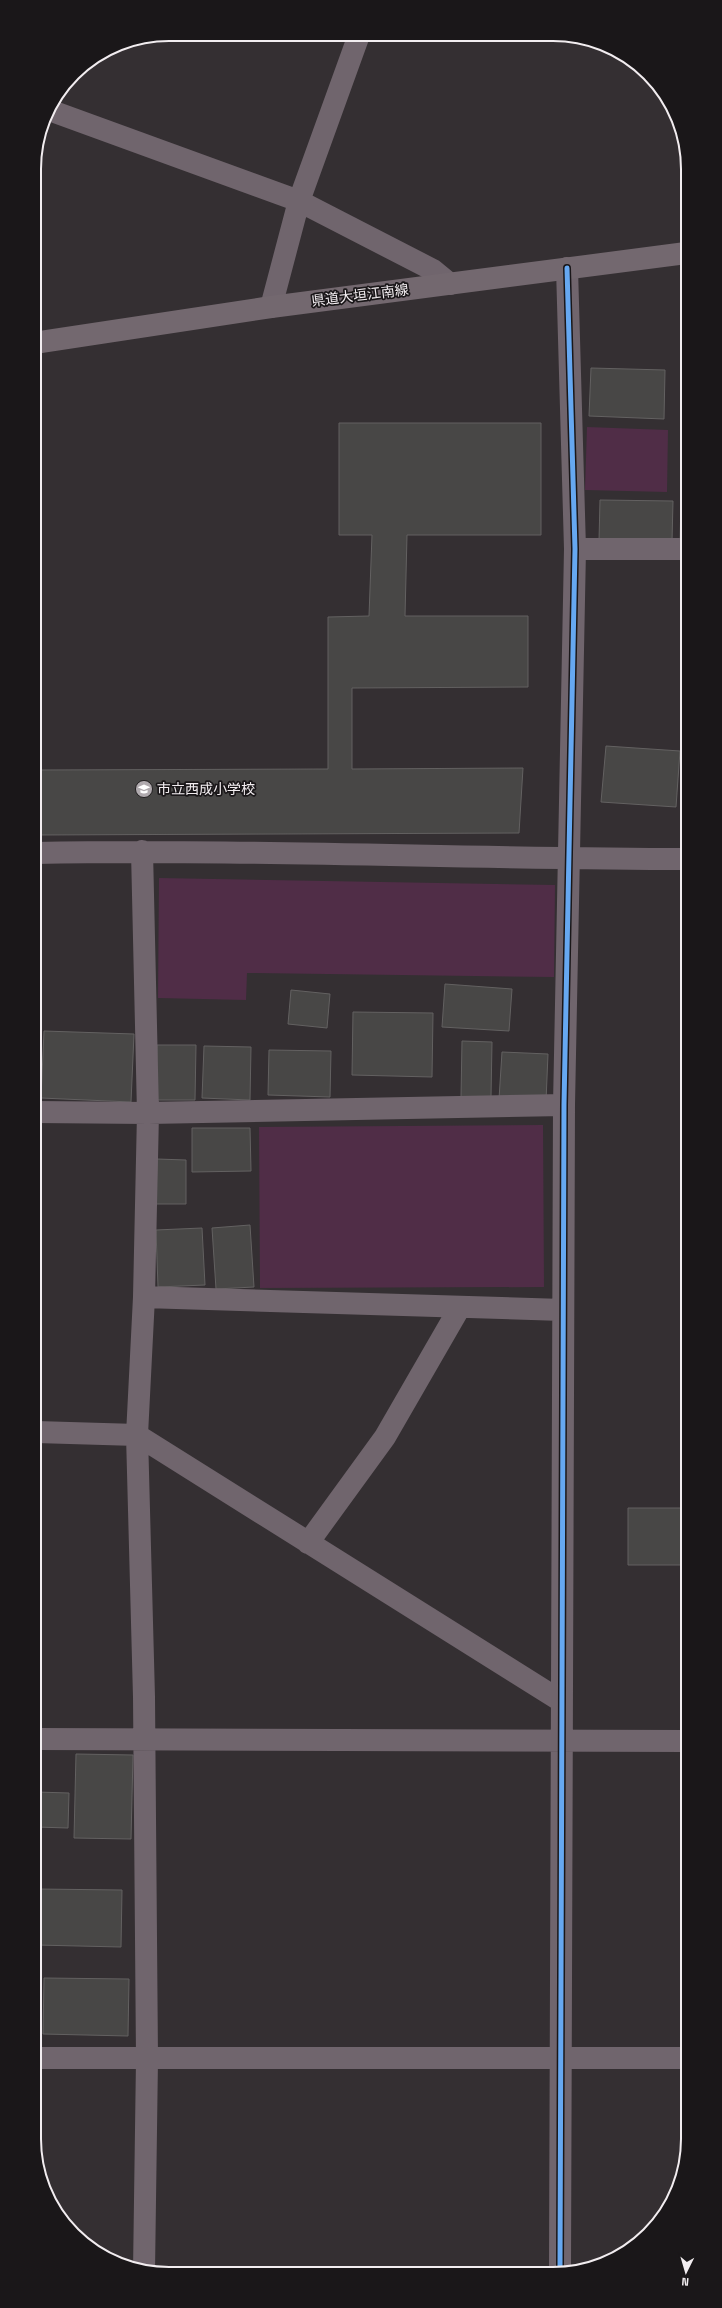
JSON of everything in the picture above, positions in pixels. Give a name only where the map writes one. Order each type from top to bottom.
[{"type":"main road","name":"県道大垣江南線","points":[[41,343],[271,307],[681,254]]},
{"type":"street","points":[[271,307],[299,201],[357,41]]},
{"type":"street","points":[[55,112],[299,201],[433,270],[450,284]]},
{"type":"street","points":[[560,2267],[562,2058],[561,1701],[564,1105],[567,859],[575,550],[567,268]]},
{"type":"street","points":[[575,550],[681,549]]},
{"type":"street","points":[[142,851],[148,1113],[144,1297],[137,1435],[145,1739],[147,2059],[144,2265]]},
{"type":"street","points":[[41,853],[142,851],[567,859],[681,859]]},
{"type":"street","points":[[41,1112],[148,1113],[564,1105]]},
{"type":"street","points":[[144,1297],[563,1310]]},
{"type":"street","points":[[308,1543],[385,1437],[460,1307]]},
{"type":"street","points":[[41,1432],[137,1435],[561,1701]]},
{"type":"street","points":[[41,1738],[681,1740]]},
{"type":"street","points":[[41,2058],[681,2058]]},
{"type":"shaded area","points":[[587,427],[668,430],[667,492],[585,490]]},
{"type":"shaded area","points":[[159,878],[555,885],[554,977],[247,973],[246,1000],[158,998]]},
{"type":"shaded area","points":[[543,1125],[544,1287],[260,1288],[259,1127]]},
{"type":"building","points":[[591,368],[665,370],[664,419],[589,416]]},
{"type":"building","points":[[339,423],[541,423],[541,535],[407,535],[405,616],[528,616],[528,687],[352,688],[352,769],[523,768],[519,833],[41,835],[41,770],[328,769],[328,617],[369,616],[372,535],[339,535]]},
{"type":"building","points":[[600,500],[673,501],[672,542],[599,541]]},
{"type":"building","points":[[681,500],[681,543],[680,543]]},
{"type":"building","points":[[606,746],[680,751],[676,807],[601,802]]},
{"type":"building","points":[[445,984],[512,989],[509,1031],[442,1027]]},
{"type":"building","points":[[291,990],[330,994],[327,1028],[288,1024]]},
{"type":"building","points":[[353,1012],[433,1013],[432,1077],[352,1075]]},
{"type":"building","points":[[44,1031],[134,1034],[131,1102],[41,1098]]},
{"type":"building","points":[[462,1041],[492,1042],[491,1097],[461,1097]]},
{"type":"building","points":[[157,1045],[196,1045],[195,1100],[156,1100]]},
{"type":"building","points":[[204,1046],[251,1047],[250,1100],[202,1098]]},
{"type":"building","points":[[269,1050],[331,1051],[330,1097],[268,1095]]},
{"type":"building","points":[[502,1052],[548,1054],[546,1101],[499,1099]]},
{"type":"building","points":[[192,1128],[250,1128],[251,1171],[192,1172]]},
{"type":"building","points":[[157,1159],[186,1160],[186,1204],[156,1204]]},
{"type":"building","points":[[250,1225],[254,1287],[216,1289],[212,1228]]},
{"type":"building","points":[[202,1228],[205,1285],[158,1287],[156,1230]]},
{"type":"building","points":[[628,1508],[681,1508],[681,1565],[628,1565]]},
{"type":"building","points":[[76,1754],[133,1755],[131,1839],[74,1838]]},
{"type":"building","points":[[41,1792],[69,1793],[68,1828],[41,1827]]},
{"type":"building","points":[[41,1889],[122,1890],[121,1947],[41,1945]]},
{"type":"building","points":[[44,1978],[129,1979],[128,2036],[43,2034]]},
{"type":"cycle path","points":[[560,2267],[564,1105],[575,549],[567,268]]},
{"type":"place","name":"市立西成小学校","points":[[144,789]]}]
